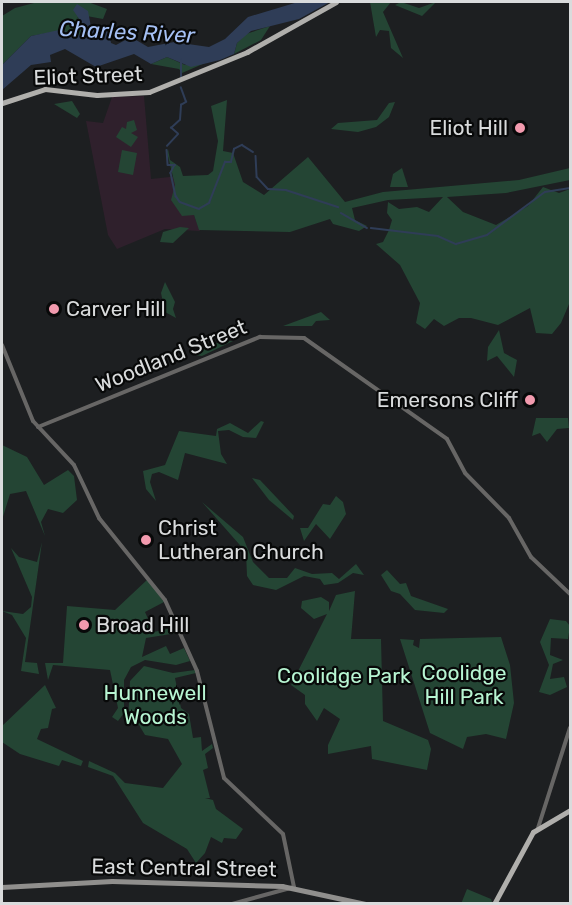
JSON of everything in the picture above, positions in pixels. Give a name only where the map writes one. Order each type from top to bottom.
[{"type":"main road","name":"Eliot Street","points":[[2,103],[45,89],[97,95],[149,92],[251,50],[336,2]]},
{"type":"main road","points":[[494,903],[538,828],[570,810]]},
{"type":"main road","name":"East Central Street","points":[[2,886],[118,881],[294,887],[365,903]]},
{"type":"street","name":"Woodland Street","points":[[38,427],[257,338],[273,335],[304,338],[447,439],[465,473],[509,518],[531,557],[570,594]]},
{"type":"street","points":[[2,345],[10,359],[20,396],[38,427],[74,465],[99,518],[164,596],[197,669],[221,771],[233,789],[282,832],[294,887],[232,903]]},
{"type":"street","points":[[538,828],[570,728]]},
{"type":"shaded area","points":[[144,96],[151,179],[179,176],[200,231],[165,229],[117,249],[108,235],[86,121],[103,123],[112,97]]},
{"type":"green space","points":[[38,2],[88,2],[107,9],[103,19],[81,15],[76,19],[80,17],[88,32],[85,36],[59,31],[31,36],[2,65],[2,16],[15,8]]},
{"type":"green space","points":[[370,2],[391,2],[383,12],[403,58],[391,48],[389,31],[380,30],[376,37]]},
{"type":"green space","points":[[401,2],[419,8],[436,2],[422,16],[395,5]]},
{"type":"green space","points":[[270,26],[261,40],[234,54],[237,43],[246,34]]},
{"type":"green space","points":[[167,57],[185,65],[205,63],[182,73],[179,69],[151,64]]},
{"type":"green space","points":[[227,100],[223,151],[233,153],[243,182],[264,195],[308,157],[345,202],[383,192],[519,180],[570,168],[570,180],[506,193],[447,197],[463,212],[496,225],[528,206],[543,187],[559,193],[570,189],[569,304],[561,323],[552,334],[536,333],[530,308],[498,325],[471,318],[459,318],[444,326],[434,319],[425,329],[416,323],[420,303],[400,265],[376,244],[383,242],[392,220],[387,213],[388,202],[399,209],[417,207],[429,212],[443,197],[388,200],[352,208],[355,220],[367,226],[359,231],[333,224],[330,219],[290,232],[199,230],[194,215],[182,216],[171,200],[175,185],[167,152],[168,149],[170,160],[180,167],[183,176],[208,175],[213,171],[218,141],[211,106]]},
{"type":"green space","points":[[72,101],[80,114],[77,118],[54,104]]},
{"type":"green space","points":[[395,102],[389,117],[376,127],[358,132],[331,129],[338,123],[377,120],[389,103]]},
{"type":"green space","points":[[134,120],[137,130],[131,133],[138,137],[131,147],[116,137],[122,127],[126,129],[127,122]]},
{"type":"green space","points":[[122,150],[137,153],[133,175],[118,172]]},
{"type":"green space","points":[[402,168],[408,187],[390,187],[393,174]]},
{"type":"green space","points":[[180,227],[189,228],[173,243],[160,242],[163,232]]},
{"type":"green space","points":[[165,282],[175,302],[173,309],[176,318],[165,312],[161,293]]},
{"type":"green space","points":[[321,312],[330,320],[316,321],[312,326],[283,326]]},
{"type":"green space","points":[[499,330],[504,353],[517,360],[514,377],[497,356],[487,361],[488,347]]},
{"type":"green space","points":[[233,341],[202,356],[195,355],[198,347]]},
{"type":"green space","points":[[536,418],[568,418],[569,428],[557,429],[547,442],[540,433],[532,436]]},
{"type":"green space","points":[[261,421],[264,422],[256,438],[243,437],[229,430],[218,431],[221,454],[227,464],[185,453],[178,480],[159,472],[152,474],[150,482],[156,501],[146,489],[143,471],[165,465],[179,431],[216,436],[217,429],[230,423],[248,433]]},
{"type":"green space","points":[[2,445],[27,457],[44,485],[68,470],[74,476],[77,500],[63,513],[48,509],[41,522],[45,536],[26,491],[10,494],[2,520]]},
{"type":"green space","points":[[252,478],[260,480],[294,516],[293,520],[269,500]]},
{"type":"green space","points":[[336,496],[343,502],[346,514],[330,539],[316,524],[304,541],[300,528],[308,528],[323,504],[330,505]]},
{"type":"green space","points":[[202,502],[243,537],[253,562],[269,578],[287,578],[295,568],[312,574],[332,573],[339,579],[356,564],[364,575],[353,573],[338,583],[324,585],[320,579],[304,576],[276,590],[253,585],[247,576],[246,552]]},
{"type":"green space","points":[[42,542],[25,662],[37,663],[39,674],[21,671],[26,638],[12,615],[2,611],[23,614],[31,607],[32,597],[11,548],[19,557],[37,562]]},
{"type":"green space","points":[[387,570],[400,584],[406,583],[411,596],[448,609],[444,613],[415,610],[400,594],[391,591],[381,575]]},
{"type":"green space","name":"Hunnewell Woods","points":[[148,579],[164,602],[145,612],[154,632],[175,627],[177,633],[146,638],[142,657],[166,646],[170,654],[184,648],[190,661],[176,665],[145,660],[131,667],[124,680],[124,713],[118,721],[112,717],[118,708],[110,670],[53,665],[48,680],[45,663],[63,663],[67,606],[115,610]]},
{"type":"green space","name":"Coolidge Park","points":[[355,591],[351,639],[381,639],[383,721],[428,740],[431,749],[427,770],[372,759],[371,746],[328,754],[328,745],[340,719],[324,708],[317,721],[305,704],[305,695],[291,685],[327,614],[314,619],[301,608],[302,601],[321,597],[329,602],[329,611],[336,595]]},
{"type":"green space","points":[[550,619],[566,621],[570,626],[568,639],[551,638],[550,655],[563,660],[553,664],[550,679],[564,677],[567,687],[550,695],[539,692],[549,665],[540,642]]},
{"type":"green space","name":"Coolidge Hill Park","points":[[501,637],[510,665],[514,703],[506,739],[486,734],[467,737],[463,749],[430,733],[400,639],[414,640],[413,645],[419,648],[420,639]]},
{"type":"green space","points":[[144,666],[173,673],[195,670],[196,673],[175,678],[181,708],[189,714],[193,738],[201,737],[202,751],[212,744],[213,748],[205,754],[208,768],[203,770],[210,798],[205,798],[213,800],[216,809],[243,829],[236,839],[224,838],[222,843],[211,837],[205,853],[196,863],[187,849],[143,823],[113,776],[88,767],[89,761],[115,773],[125,783],[163,788],[182,764],[168,739],[145,735],[139,725],[128,722],[130,681]]},
{"type":"green space","name":"Hunnewell Woods","points":[[45,685],[56,708],[52,709],[48,728],[41,729],[37,739],[83,761],[81,766],[62,760],[59,766],[20,754],[2,742],[2,726]]},
{"type":"green space","points":[[467,889],[491,899],[492,902],[461,904]]},
{"type":"water","points":[[298,2],[330,2],[299,19],[251,31],[237,43],[234,54],[220,60],[191,67],[167,57],[151,64],[134,54],[96,67],[65,49],[50,55],[51,62],[31,65],[2,90],[2,65],[31,36],[59,30],[85,36],[88,32],[73,10],[77,4],[88,11],[91,27],[109,32],[111,43],[116,45],[131,37],[148,47],[174,42],[209,47],[225,39],[248,17]]},
{"type":"waterway","points":[[181,60],[181,77]]},
{"type":"waterway","points":[[167,146],[178,134],[171,128],[180,120],[181,105],[186,102],[181,88]]},
{"type":"waterway","points":[[167,150],[168,165],[175,165],[171,173],[176,196],[180,202],[199,209],[209,203],[225,162],[231,162],[234,149],[242,145],[253,152]]},
{"type":"waterway","points":[[256,156],[257,177],[268,189],[286,190],[338,207]]},
{"type":"waterway","points":[[371,228],[438,236],[456,244],[487,235],[545,192],[570,188]]},
{"type":"waterway","points":[[341,213],[367,228]]},
{"type":"place","name":"Eliot Hill","points":[[520,128]]},
{"type":"place","name":"Carver Hill","points":[[54,309]]},
{"type":"place","name":"Emersons Cliff","points":[[530,400]]},
{"type":"place","name":"Christ Lutheran Church","points":[[146,540]]},
{"type":"place","name":"Broad Hill","points":[[84,625]]},
{"type":"water label","name":"Charles River","points":[[127,32]]}]
